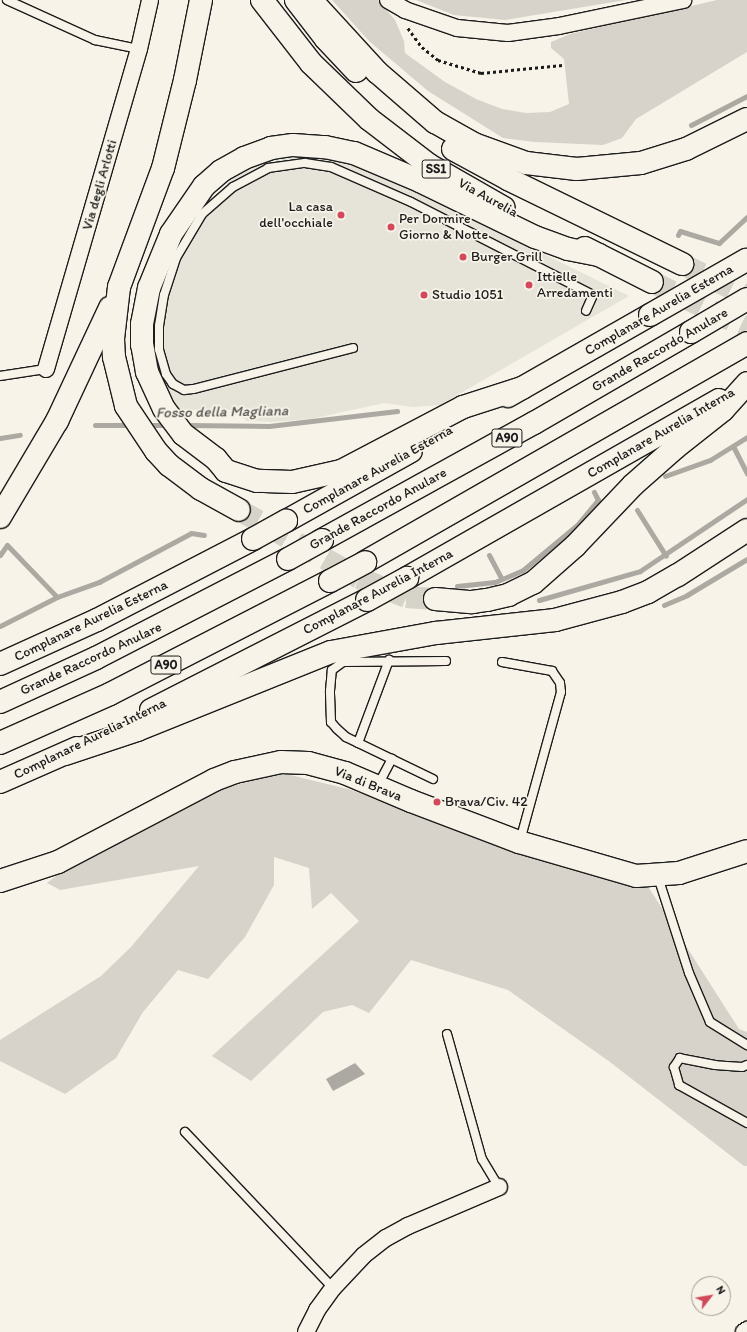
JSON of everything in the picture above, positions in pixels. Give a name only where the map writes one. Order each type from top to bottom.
[{"type":"main road","points":[[0,517],[57,421],[119,287],[163,168],[186,80],[200,0]]},
{"type":"main road","name":"Via Aurelia","points":[[262,0],[293,42],[322,76],[396,141],[444,174],[497,205],[652,282]]},
{"type":"main road","name":"Via Aurelia","points":[[296,0],[326,39],[361,76],[430,134],[508,178],[682,264]]},
{"type":"main road","points":[[312,0],[377,72],[435,122],[474,144],[526,163],[577,170],[641,163],[686,150],[747,119]]},
{"type":"main road","points":[[522,388],[463,407],[358,463],[311,479],[273,482],[241,476],[226,471],[216,459],[183,434],[154,392],[147,372],[142,345],[142,324],[149,288],[163,251],[178,222],[204,186],[233,163],[262,151],[284,146],[309,145],[354,153],[414,178],[534,238],[568,249],[598,255]]},
{"type":"main road","name":"Complanare Aurelia Esterna","points":[[0,664],[97,620],[253,540],[747,260]]},
{"type":"main road","points":[[119,287],[113,339],[116,372],[126,406],[144,436],[169,465],[201,489],[239,510]]},
{"type":"main road","name":"Grande Raccordo Anulare","points":[[0,702],[116,648],[288,559],[534,423],[747,299]]},
{"type":"main road","name":"A90","points":[[0,743],[110,694],[330,581],[739,347]]},
{"type":"main road","points":[[435,599],[472,602],[487,600],[508,595],[533,583],[570,551],[633,485],[675,448],[718,415],[747,383]]},
{"type":"main road","name":"Complanare Aurelia Interna","points":[[0,782],[65,754],[367,600],[747,383]]},
{"type":"main road","points":[[65,754],[137,730],[331,652],[436,632],[555,620],[622,602],[665,583],[747,530]]},
{"type":"main road","name":"Via di Brava","points":[[0,881],[58,862],[174,800],[235,772],[281,762],[308,763],[344,773],[519,842],[620,873],[657,876],[679,873],[747,851]]},
{"type":"street","name":"Via degli Arlotti","points":[[46,369],[140,49],[150,0]]},
{"type":"street","points":[[388,0],[405,10],[456,28],[508,33],[559,26],[683,0]]},
{"type":"street","points":[[306,1332],[317,1310],[333,1288],[364,1254],[386,1238],[408,1226],[499,1187]]},
{"type":"lane","points":[[7,0],[94,40],[140,49]]},
{"type":"lane","points":[[353,348],[193,389],[176,387],[166,374],[161,359],[158,338],[160,319],[164,296],[176,258],[202,214],[238,184],[268,168],[300,163],[331,167],[411,202],[593,295],[586,311]]},
{"type":"lane","points":[[0,376],[46,369]]},
{"type":"lane","points":[[358,743],[389,660]]},
{"type":"lane","points":[[433,779],[346,737],[331,722],[330,691],[332,670],[343,662],[389,660],[446,661]]},
{"type":"lane","points":[[502,662],[552,671],[560,683],[561,692],[519,842]]},
{"type":"lane","points":[[377,787],[392,759]]},
{"type":"lane","points":[[657,876],[689,972],[710,1022],[747,1045]]},
{"type":"lane","points":[[447,1034],[482,1159],[499,1187]]},
{"type":"lane","points":[[747,1065],[735,1067],[680,1058],[674,1067],[679,1085],[747,1123]]},
{"type":"lane","points":[[185,1132],[333,1288]]},
{"type":"path","points":[[406,24],[422,47],[438,60],[481,72],[563,65]]},
{"type":"shaded area","points":[[332,0],[378,0],[395,20],[404,41],[405,53],[445,82],[476,99],[502,109],[526,113],[550,112],[569,104],[564,59],[551,48],[551,42],[570,34],[717,0],[747,0],[747,52],[636,119],[622,138],[603,145],[535,142],[503,138],[428,91],[369,41]]},
{"type":"shaded area","points":[[416,0],[626,0],[505,20],[454,15]]},
{"type":"shaded area","points":[[291,156],[330,158],[378,172],[629,296],[440,405],[413,407],[384,403],[311,419],[272,422],[247,421],[232,410],[180,410],[167,390],[156,361],[154,330],[161,289],[175,254],[212,200],[231,180],[255,167]]},
{"type":"shaded area","points":[[282,773],[348,789],[649,888],[739,1029],[747,1032],[747,1166],[744,1166],[610,1062],[508,990],[411,960],[369,1013],[352,1005],[323,1012],[251,1081],[212,1056],[359,921],[331,893],[312,909],[309,868],[274,857],[274,885],[245,937],[208,979],[178,970],[143,1012],[116,1058],[65,1094],[0,1061],[0,1040],[101,976],[131,947],[199,866],[60,890],[47,883],[91,849],[225,788]]},
{"type":"shaded area","points":[[355,1063],[365,1074],[333,1091],[326,1079]]},
{"type":"waterway","points":[[691,125],[747,96]]},
{"type":"waterway","points":[[678,235],[680,231],[719,243],[747,217]]},
{"type":"waterway","name":"Fosso della Magliana","points":[[185,425],[269,426],[397,411]]},
{"type":"waterway","name":"Fosso della Magliana","points":[[95,425],[131,425]]},
{"type":"waterway","name":"Fosso della Magliana","points":[[147,425],[169,425]]},
{"type":"waterway","name":"Fosso della Magliana","points":[[0,438],[20,435]]},
{"type":"waterway","name":"Fosso della Magliana","points":[[665,476],[710,460],[747,437]]},
{"type":"waterway","points":[[733,446],[747,474]]},
{"type":"waterway","points":[[457,586],[495,582],[523,570],[577,525],[598,500],[594,492]]},
{"type":"waterway","points":[[539,600],[640,571],[747,499]]},
{"type":"waterway","points":[[637,510],[666,556]]},
{"type":"waterway","points":[[0,626],[57,597],[99,582],[191,533],[204,535]]},
{"type":"waterway","points":[[0,555],[7,545],[57,597]]},
{"type":"waterway","points":[[489,555],[502,579]]},
{"type":"waterway","points":[[664,605],[687,595],[747,559]]},
{"type":"tunnel","points":[[682,264],[747,296]]},
{"type":"tunnel","points":[[652,282],[747,328]]},
{"type":"tunnel","points":[[239,510],[359,578],[406,597],[435,599]]},
{"type":"place","name":"La casa dell'occhiale","points":[[341,215]]},
{"type":"place","name":"Per Dormire Giorno & Notte","points":[[391,227]]},
{"type":"place","name":"Burger Grill","points":[[463,257]]},
{"type":"place","name":"Ittielle Arredamenti","points":[[529,285]]},
{"type":"place","name":"Studio 1051","points":[[424,295]]},
{"type":"place","name":"Brava/Civ. 42","points":[[437,802]]}]
